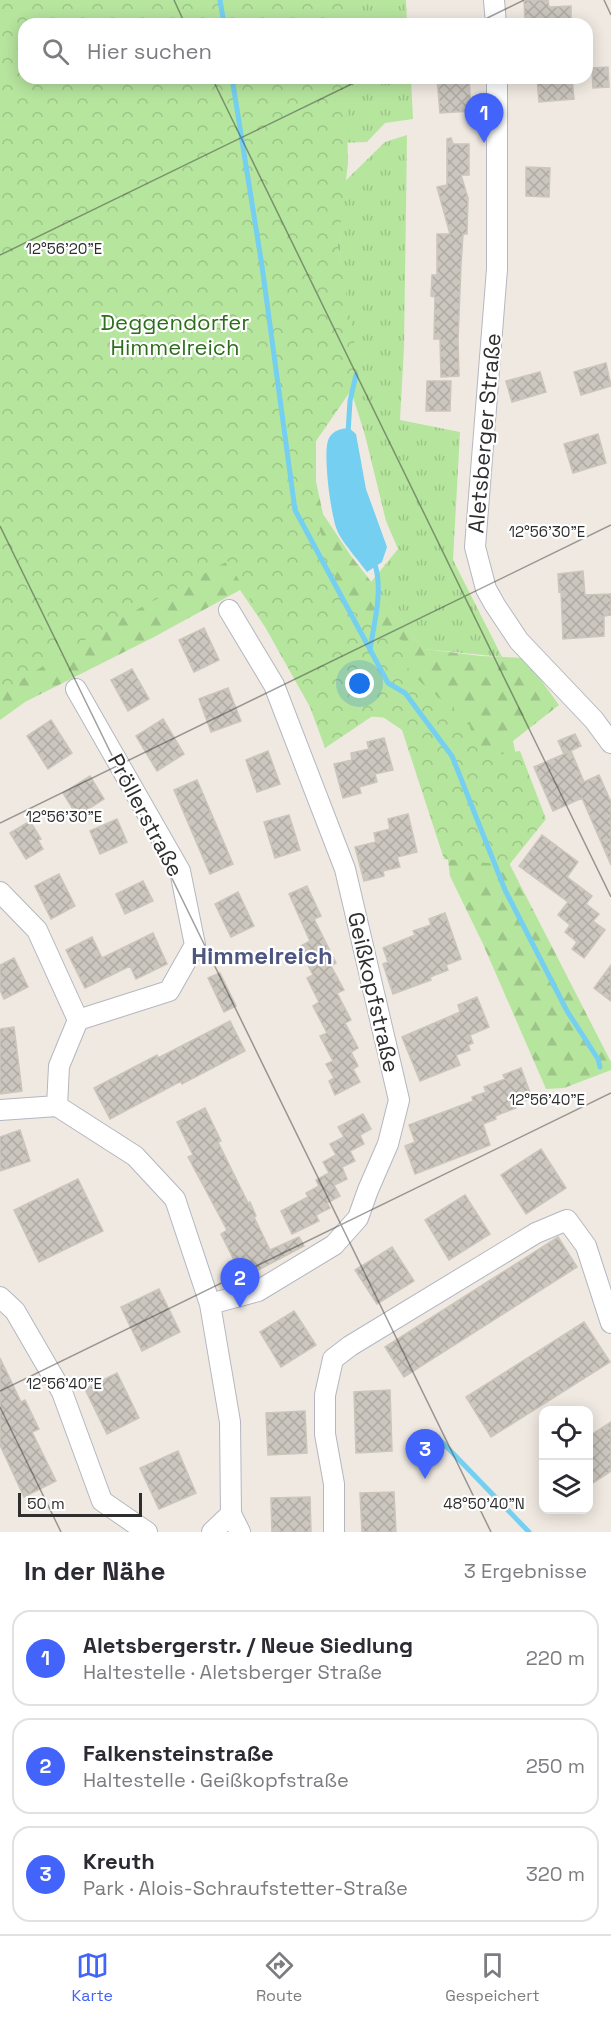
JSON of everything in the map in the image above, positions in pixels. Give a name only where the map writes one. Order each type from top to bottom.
[{"type":"street","points":[[494,0],[496,18]]},
{"type":"street","name":"Aletsberger Straße","points":[[497,84],[497,269],[475,547],[486,589],[519,641],[594,720],[611,742]]},
{"type":"street","name":"Geißkopfstraße","points":[[210,1304],[258,1291],[334,1245],[358,1218],[388,1144],[399,1100],[345,869],[274,685],[229,610]]},
{"type":"street","name":"Pröllerstraße","points":[[76,689],[180,871],[195,945],[169,991],[78,1020]]},
{"type":"street","points":[[0,892],[38,930],[78,1020],[59,1066],[57,1106]]},
{"type":"street","points":[[0,1110],[57,1106],[135,1156],[176,1199],[210,1304],[230,1422],[231,1514],[240,1532]]},
{"type":"street","points":[[334,1532],[334,1484],[325,1434],[325,1395],[333,1359],[350,1346],[536,1233],[567,1220],[586,1246],[611,1323]]},
{"type":"street","points":[[0,1297],[15,1311],[62,1392],[102,1501],[147,1532]]},
{"type":"street","points":[[212,1532],[231,1514]]},
{"type":"green space","name":"Deggendorfer Himmelreich","points":[[0,0],[18,18],[18,69]]},
{"type":"green space","name":"Deggendorfer Himmelreich","points":[[0,0],[344,0],[344,18],[18,18],[18,84],[346,84],[348,163],[338,245],[356,353],[363,373],[316,441],[316,517],[344,608],[368,618],[404,642],[409,672],[467,718],[480,758],[520,751],[546,819],[509,865],[444,859],[402,730],[377,713],[325,748],[310,707],[228,561],[114,622],[0,693]]},
{"type":"green space","points":[[331,0],[406,0],[407,18],[332,18]]},
{"type":"green space","name":"Deggendorfer Himmelreich","points":[[22,84],[41,84],[339,187],[342,362],[307,440],[323,514],[351,556],[424,649],[481,656],[525,658],[559,705],[513,741],[519,770],[508,861],[611,1062],[611,1070],[564,1088],[546,1089],[483,944],[450,876],[439,787],[413,720],[341,714],[287,659],[240,590],[154,637],[25,702],[0,720],[0,621],[64,245]]},
{"type":"green space","points":[[335,84],[411,84],[413,119],[385,123],[367,142],[338,143]]},
{"type":"green space","points":[[407,135],[404,347],[400,420],[460,432],[453,560],[502,657],[424,649],[371,582],[398,549],[386,521],[365,435],[342,362],[339,187],[385,142]]},
{"type":"water","points":[[349,428],[356,434],[366,489],[387,547],[382,562],[367,572],[339,535],[332,512],[328,484],[326,456],[329,438],[338,430]]},
{"type":"building","points":[[524,0],[548,0],[549,7],[571,6],[571,18],[525,18]]},
{"type":"building","points":[[608,67],[609,87],[593,88],[593,68]]},
{"type":"building","points":[[438,84],[469,84],[471,111],[440,113]]},
{"type":"building","points":[[538,84],[573,84],[574,99],[539,102]]},
{"type":"building","points":[[451,138],[453,144],[469,144],[469,175],[461,175],[468,198],[467,234],[463,234],[461,265],[459,376],[441,377],[440,339],[434,339],[435,297],[431,296],[432,275],[437,275],[437,234],[450,234],[437,187],[447,185],[447,139]]},
{"type":"building","points":[[526,167],[550,168],[549,197],[526,196]]},
{"type":"building","points":[[606,363],[611,386],[581,395],[574,372]]},
{"type":"building","points":[[540,372],[546,392],[512,402],[506,381]]},
{"type":"building","points":[[427,381],[451,381],[450,411],[426,411]]},
{"type":"building","points":[[598,434],[606,463],[573,473],[564,444]]},
{"type":"building","points":[[583,571],[585,595],[611,594],[611,615],[604,616],[604,636],[563,639],[558,574]]},
{"type":"building","points":[[204,628],[219,660],[194,672],[179,640]]},
{"type":"building","points":[[132,669],[149,699],[128,711],[111,680]]},
{"type":"building","points":[[228,688],[241,721],[211,732],[199,699]]},
{"type":"building","points":[[163,719],[184,754],[157,771],[136,736]]},
{"type":"building","points":[[51,720],[72,753],[48,769],[27,736]]},
{"type":"building","points":[[575,734],[581,746],[564,754],[558,741]]},
{"type":"building","points":[[384,738],[393,770],[375,774],[377,782],[359,787],[361,793],[343,798],[334,764],[352,760],[351,753],[369,749],[367,742]]},
{"type":"building","points":[[268,751],[280,784],[257,792],[246,760]]},
{"type":"building","points":[[571,751],[584,782],[599,775],[611,802],[611,865],[582,798],[553,811],[534,767]]},
{"type":"building","points":[[90,776],[104,799],[77,816],[63,793]]},
{"type":"building","points":[[197,780],[233,864],[210,874],[174,790]]},
{"type":"building","points":[[408,814],[417,852],[397,857],[400,867],[383,871],[384,876],[364,881],[355,847],[376,842],[374,833],[390,829],[388,819]]},
{"type":"building","points":[[289,815],[300,850],[275,858],[264,822]]},
{"type":"building","points":[[117,819],[127,842],[100,854],[90,831]]},
{"type":"building","points":[[30,821],[41,839],[38,840],[43,849],[26,859],[10,833]]},
{"type":"building","points":[[542,835],[578,862],[567,877],[592,896],[586,904],[599,914],[593,921],[605,930],[584,958],[572,949],[577,942],[565,932],[570,925],[558,915],[568,902],[519,866]]},
{"type":"building","points":[[59,874],[75,906],[51,919],[35,886]]},
{"type":"building","points":[[143,881],[153,901],[125,914],[116,894]]},
{"type":"building","points":[[307,886],[321,916],[314,919],[336,963],[331,966],[344,990],[337,993],[351,1020],[345,1023],[358,1048],[351,1052],[358,1066],[353,1069],[360,1082],[335,1095],[329,1081],[334,1078],[326,1064],[333,1061],[320,1036],[327,1033],[313,1006],[319,1002],[307,978],[313,975],[299,947],[310,941],[289,894]]},
{"type":"building","points":[[238,892],[254,926],[231,937],[215,904]]},
{"type":"building","points":[[445,913],[461,959],[446,965],[448,970],[430,977],[431,980],[393,994],[383,964],[388,962],[383,948],[415,935],[413,931],[431,925],[429,919]]},
{"type":"building","points":[[153,933],[167,964],[136,979],[130,966],[85,988],[66,950],[92,937],[102,958]]},
{"type":"building","points":[[14,958],[28,987],[4,999],[0,990],[0,965]]},
{"type":"building","points":[[611,965],[611,1001],[594,988]]},
{"type":"building","points":[[220,973],[236,1006],[224,1012],[208,978]]},
{"type":"building","points":[[477,997],[489,1027],[470,1035],[473,1043],[468,1045],[470,1050],[456,1055],[460,1065],[420,1081],[402,1037],[460,1012],[458,1005]]},
{"type":"building","points":[[230,1021],[245,1051],[182,1084],[181,1081],[110,1119],[94,1088]]},
{"type":"building","points":[[14,1027],[22,1091],[0,1094],[0,1029]]},
{"type":"building","points":[[521,1068],[532,1098],[515,1104],[516,1108],[495,1116],[496,1119],[483,1124],[490,1145],[415,1174],[405,1146],[415,1142],[409,1125],[473,1101],[472,1097],[486,1092],[484,1087],[505,1079],[503,1075]]},
{"type":"building","points":[[205,1108],[221,1141],[218,1142],[248,1203],[250,1202],[256,1216],[254,1217],[270,1250],[299,1237],[304,1246],[243,1278],[221,1234],[227,1230],[188,1157],[193,1155],[177,1122]]},
{"type":"building","points":[[363,1114],[371,1129],[360,1135],[364,1144],[350,1151],[355,1161],[342,1167],[347,1179],[334,1185],[340,1196],[327,1203],[330,1208],[316,1215],[319,1221],[292,1234],[281,1211],[308,1197],[306,1193],[319,1186],[316,1180],[329,1173],[323,1162],[336,1155],[330,1144],[344,1137],[338,1127]]},
{"type":"building","points":[[20,1130],[30,1161],[0,1171],[0,1137]]},
{"type":"building","points":[[541,1149],[566,1188],[526,1214],[501,1175]]},
{"type":"building","points":[[78,1179],[103,1231],[39,1262],[14,1210]]},
{"type":"building","points":[[465,1195],[490,1234],[449,1260],[425,1220]]},
{"type":"building","points":[[558,1237],[577,1267],[404,1377],[385,1347]]},
{"type":"building","points":[[392,1247],[414,1281],[377,1304],[355,1270]]},
{"type":"building","points":[[159,1289],[180,1332],[142,1351],[121,1307]]},
{"type":"building","points":[[294,1311],[316,1345],[281,1367],[260,1332]]},
{"type":"building","points":[[584,1322],[610,1362],[491,1437],[466,1397]]},
{"type":"building","points":[[0,1358],[21,1402],[25,1400],[39,1429],[32,1432],[56,1481],[24,1497],[0,1445]]},
{"type":"building","points":[[117,1373],[139,1418],[107,1434],[85,1389]]},
{"type":"building","points":[[390,1390],[392,1451],[356,1453],[354,1392]]},
{"type":"building","points":[[305,1411],[307,1453],[268,1455],[266,1413]]},
{"type":"building","points":[[611,1422],[611,1471],[593,1483],[593,1460],[593,1434]]},
{"type":"building","points":[[178,1451],[196,1493],[159,1509],[140,1468]]},
{"type":"building","points":[[394,1492],[396,1532],[362,1532],[360,1493]]},
{"type":"building","points":[[310,1497],[311,1532],[272,1532],[271,1498]]},
{"type":"waterway","points":[[220,0],[223,18]]},
{"type":"waterway","points":[[233,84],[262,266],[295,510],[388,683],[405,693],[452,756],[505,890],[567,1011],[598,1059],[600,1067]]},
{"type":"waterway","points":[[348,433],[350,401],[356,375]]},
{"type":"waterway","points":[[370,650],[378,594],[374,562]]},
{"type":"waterway","points":[[442,1442],[529,1532]]},
{"type":"place","name":"Aletsbergerstr. / Neue Siedlung","points":[[484,143]]},
{"type":"place","name":"Falkensteinstraße","points":[[240,1308]]},
{"type":"place","name":"Kreuth","points":[[425,1479]]},
{"type":"district","name":"Himmelreich","points":[[262,955]]}]
